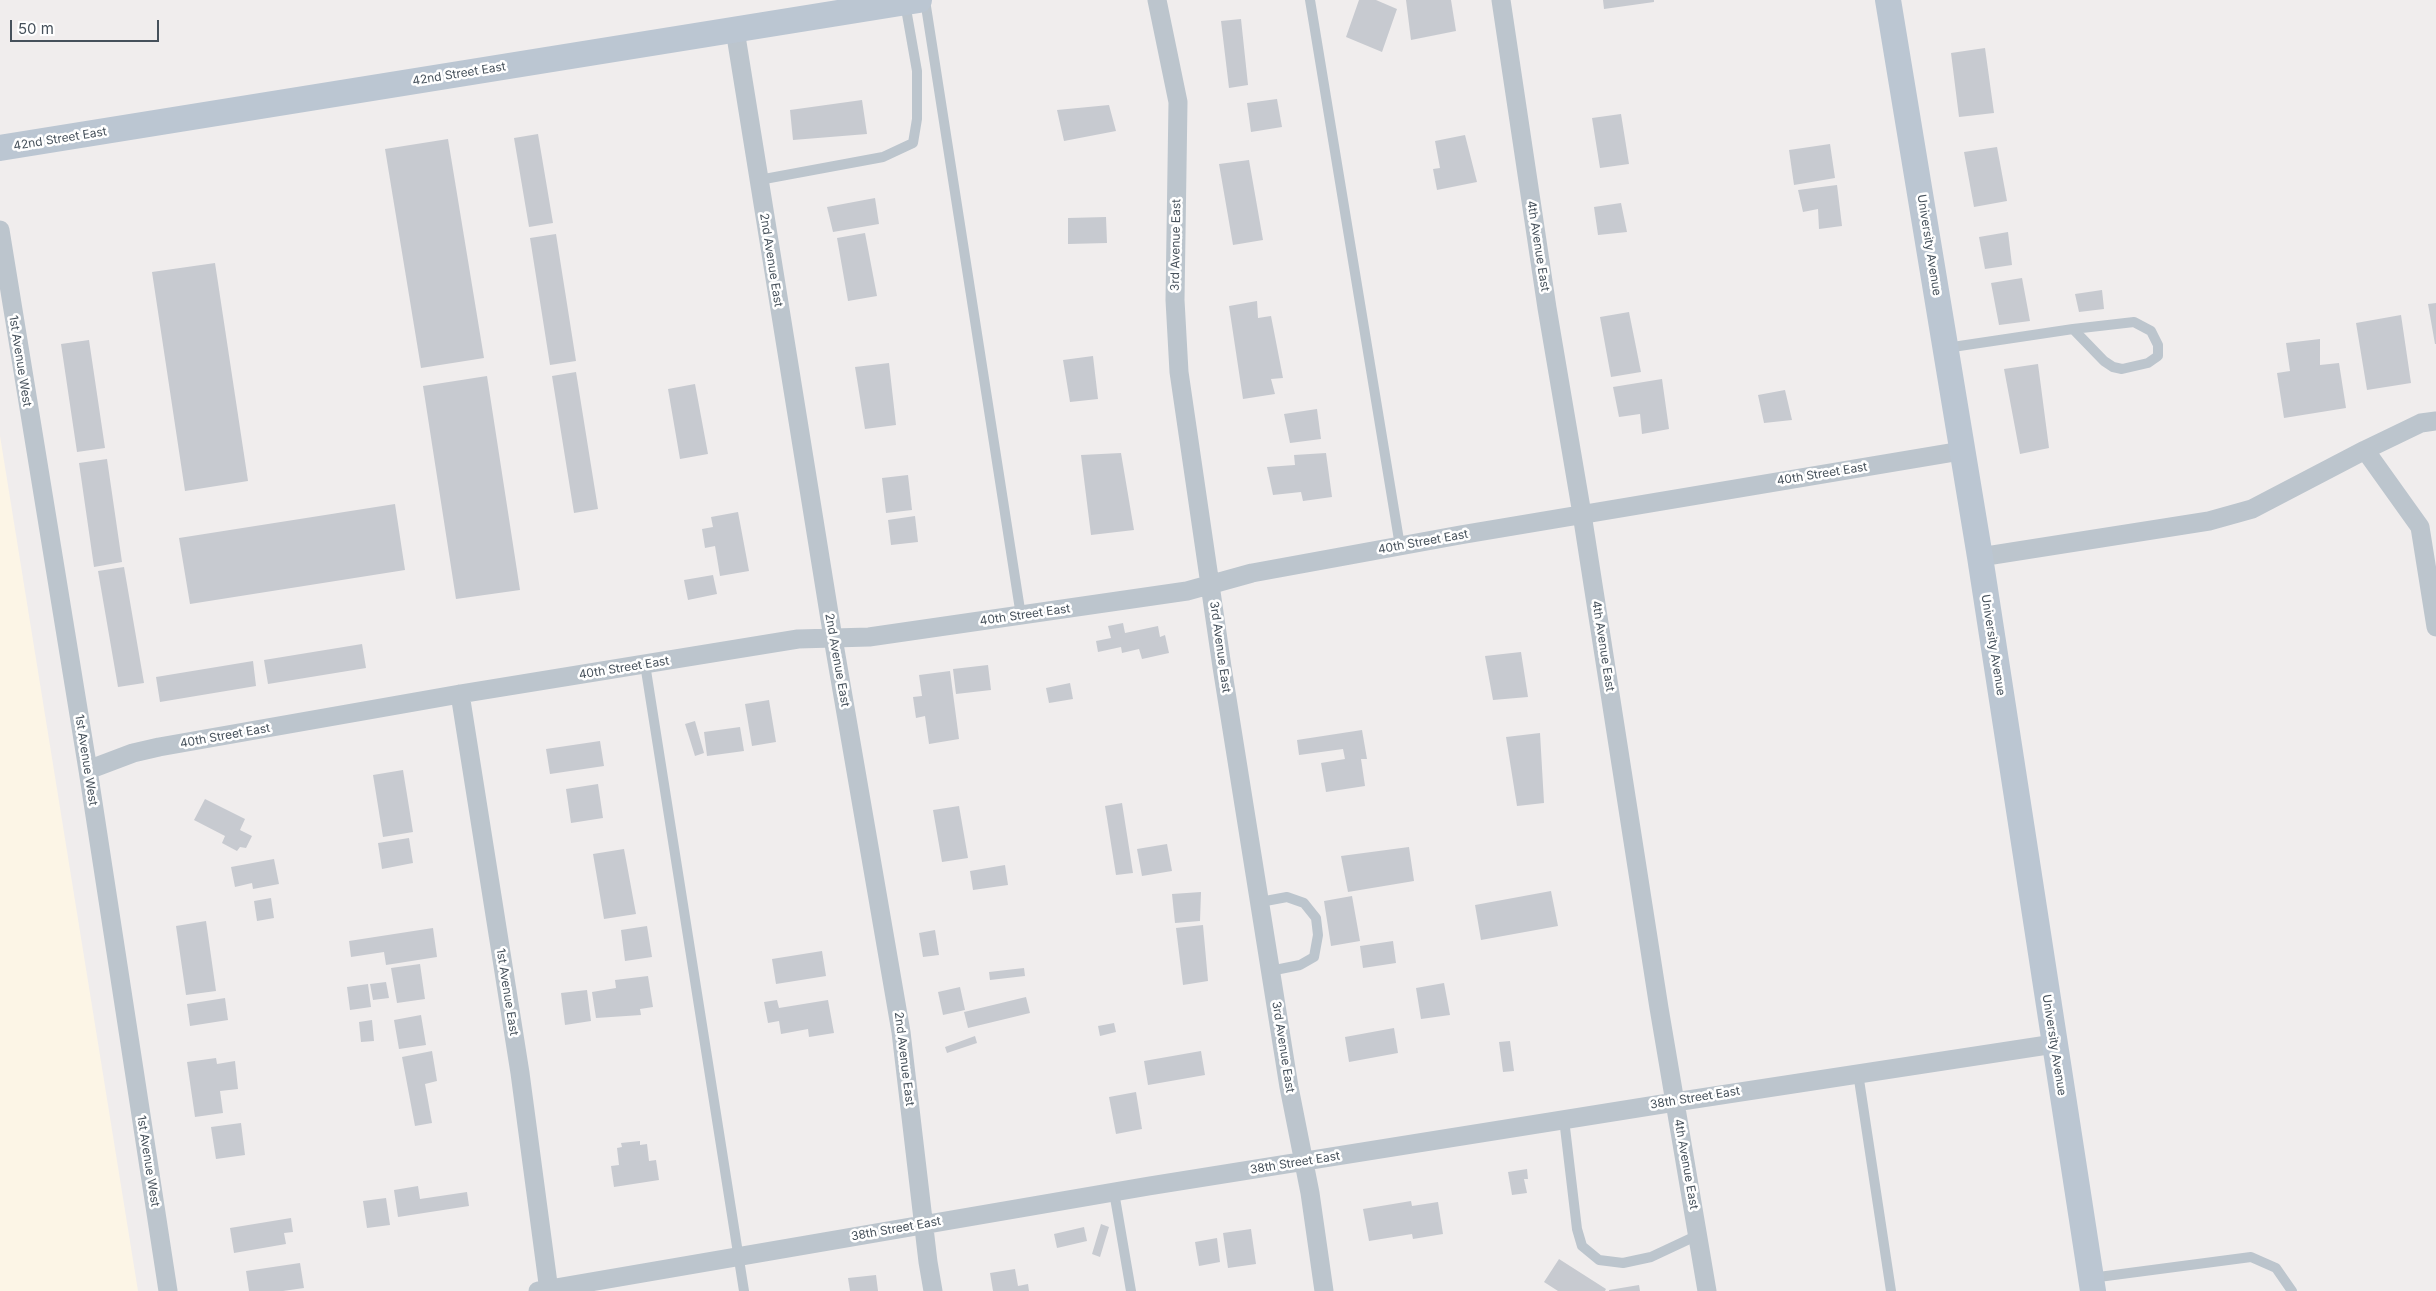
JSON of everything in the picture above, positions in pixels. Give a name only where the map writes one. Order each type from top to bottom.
[{"type":"street","name":"3rd Avenue East","points":[[1157,0],[1178,102],[1175,300],[1180,372],[1210,585],[1270,971],[1324,1291]]},
{"type":"street","name":"4th Avenue East","points":[[1501,0],[1547,308],[1707,1291]]},
{"type":"street","name":"University Avenue","points":[[1888,0],[1980,557],[2092,1285]]},
{"type":"street","name":"42nd Street East","points":[[0,148],[916,1]]},
{"type":"street","name":"2nd Avenue East","points":[[735,30],[833,638],[901,1032],[923,1224],[933,1291]]},
{"type":"street","name":"1st Avenue West","points":[[0,230],[88,770],[168,1291]]},
{"type":"street","points":[[1980,557],[2209,521],[2252,509],[2365,450],[2421,424],[2436,421]]},
{"type":"street","points":[[2365,450],[2420,526],[2436,628]]},
{"type":"street","name":"40th Street East","points":[[88,770],[133,753],[159,747],[460,694],[798,639],[869,637],[1187,591],[1252,573],[1400,546],[1962,451]]},
{"type":"street","name":"1st Avenue East","points":[[460,694],[520,1073],[546,1290]]},
{"type":"street","name":"38th Street East","points":[[546,1290],[1114,1192],[1858,1073],[2054,1044]]},
{"type":"lane","points":[[1310,0],[1400,546]]},
{"type":"lane","points":[[759,180],[883,157],[913,143],[917,119],[916,1]]},
{"type":"lane","points":[[916,1],[1021,616]]},
{"type":"lane","points":[[1946,348],[2073,329],[2134,322],[2151,332],[2158,345],[2158,356],[2148,363],[2122,369],[2113,367],[2073,329]]},
{"type":"lane","points":[[645,664],[744,1291]]},
{"type":"lane","points":[[1260,902],[1287,898],[1304,903],[1316,918],[1318,934],[1314,957],[1300,965],[1270,971]]},
{"type":"lane","points":[[1858,1073],[1891,1291]]},
{"type":"lane","points":[[1564,1120],[1577,1229],[1582,1246],[1599,1260],[1623,1263],[1651,1257],[1698,1235]]},
{"type":"lane","points":[[1114,1192],[1131,1291]]},
{"type":"lane","points":[[2092,1285],[2251,1257],[2276,1268],[2292,1291]]},
{"type":"shaded area","points":[[0,436],[138,1291],[0,1291]]},
{"type":"building","points":[[1359,0],[1376,0],[1397,9],[1382,52],[1346,37]]},
{"type":"building","points":[[1406,0],[1451,0],[1456,31],[1411,40]]},
{"type":"building","points":[[1603,0],[1654,0],[1654,2],[1604,9]]},
{"type":"building","points":[[1241,19],[1248,85],[1229,88],[1221,21]]},
{"type":"building","points":[[1985,48],[1994,113],[1959,117],[1951,53]]},
{"type":"building","points":[[1277,99],[1282,127],[1251,132],[1247,103]]},
{"type":"building","points":[[862,100],[867,134],[793,140],[790,110]]},
{"type":"building","points":[[1109,105],[1116,131],[1064,141],[1057,110]]},
{"type":"building","points":[[1621,114],[1629,164],[1600,168],[1592,118]]},
{"type":"building","points":[[538,134],[553,223],[529,227],[514,138]]},
{"type":"building","points":[[1465,135],[1477,182],[1437,190],[1433,169],[1440,168],[1435,141]]},
{"type":"building","points":[[448,139],[484,358],[421,368],[385,149]]},
{"type":"building","points":[[1830,144],[1835,178],[1794,185],[1789,150]]},
{"type":"building","points":[[1997,147],[2007,201],[1974,207],[1964,152]]},
{"type":"building","points":[[1249,160],[1263,240],[1233,245],[1219,164]]},
{"type":"building","points":[[1837,185],[1842,226],[1819,229],[1818,209],[1803,212],[1798,190]]},
{"type":"building","points":[[875,198],[879,224],[833,232],[827,207]]},
{"type":"building","points":[[1621,203],[1627,232],[1598,235],[1594,207]]},
{"type":"building","points":[[1106,217],[1107,243],[1068,244],[1068,218]]},
{"type":"building","points":[[2008,232],[2012,265],[1985,269],[1979,237]]},
{"type":"building","points":[[865,233],[877,296],[848,301],[837,238]]},
{"type":"building","points":[[556,234],[576,361],[550,365],[530,238]]},
{"type":"building","points":[[215,263],[248,481],[185,491],[152,272]]},
{"type":"building","points":[[2022,278],[2030,321],[1999,325],[1991,283]]},
{"type":"building","points":[[2102,290],[2104,309],[2079,312],[2075,294]]},
{"type":"building","points":[[1257,301],[1258,318],[1271,316],[1283,378],[1271,379],[1275,394],[1243,399],[1229,306]]},
{"type":"building","points":[[2436,303],[2436,344],[2435,344],[2428,304]]},
{"type":"building","points":[[1629,312],[1641,372],[1611,377],[1600,317]]},
{"type":"building","points":[[2401,315],[2411,383],[2367,390],[2356,323]]},
{"type":"building","points":[[2320,339],[2320,365],[2339,363],[2346,408],[2284,418],[2277,373],[2290,371],[2286,343]]},
{"type":"building","points":[[89,340],[105,448],[77,452],[61,344]]},
{"type":"building","points":[[1093,356],[1098,399],[1070,402],[1063,360]]},
{"type":"building","points":[[889,363],[896,425],[865,429],[855,367]]},
{"type":"building","points":[[2038,364],[2049,448],[2020,454],[2004,369]]},
{"type":"building","points":[[576,372],[598,509],[574,513],[552,376]]},
{"type":"building","points":[[487,376],[520,590],[456,599],[423,386]]},
{"type":"building","points":[[1662,379],[1669,429],[1642,434],[1640,414],[1619,417],[1613,387]]},
{"type":"building","points":[[695,384],[708,454],[680,459],[668,389]]},
{"type":"building","points":[[1785,390],[1792,420],[1764,423],[1758,395]]},
{"type":"building","points":[[1317,409],[1321,439],[1290,443],[1284,414]]},
{"type":"building","points":[[1121,453],[1134,530],[1091,535],[1081,455]]},
{"type":"building","points":[[1326,453],[1332,497],[1303,501],[1301,492],[1273,495],[1267,467],[1295,465],[1294,455]]},
{"type":"building","points":[[107,459],[122,562],[94,567],[79,463]]},
{"type":"building","points":[[908,475],[912,510],[886,513],[882,478]]},
{"type":"building","points":[[395,504],[405,570],[190,604],[179,538]]},
{"type":"building","points":[[738,512],[749,571],[720,576],[715,546],[705,548],[702,529],[713,527],[711,517]]},
{"type":"building","points":[[915,516],[918,542],[891,545],[888,520]]},
{"type":"building","points":[[124,567],[144,683],[118,687],[98,571]]},
{"type":"building","points":[[713,575],[717,594],[688,600],[684,580]]},
{"type":"building","points":[[1123,623],[1125,633],[1158,626],[1160,637],[1165,635],[1169,653],[1142,659],[1139,649],[1122,653],[1121,647],[1098,652],[1096,641],[1111,638],[1108,626]]},
{"type":"building","points":[[362,644],[366,668],[268,684],[264,660]]},
{"type":"building","points":[[1521,652],[1528,697],[1493,700],[1485,656]]},
{"type":"building","points":[[253,661],[256,686],[160,702],[156,677]]},
{"type":"building","points":[[988,665],[991,690],[956,694],[953,669]]},
{"type":"building","points":[[950,671],[959,739],[929,744],[925,716],[916,718],[913,697],[922,696],[919,675]]},
{"type":"building","points":[[1070,683],[1073,699],[1049,703],[1046,688]]},
{"type":"building","points":[[769,700],[776,742],[752,746],[745,704]]},
{"type":"building","points":[[695,721],[704,753],[695,756],[685,724]]},
{"type":"building","points":[[740,727],[744,751],[707,756],[704,732]]},
{"type":"building","points":[[1362,730],[1367,759],[1361,759],[1365,786],[1326,792],[1321,763],[1345,759],[1343,749],[1299,755],[1297,740]]},
{"type":"building","points":[[1540,733],[1544,803],[1517,806],[1506,737]]},
{"type":"building","points":[[600,741],[604,766],[550,774],[546,749]]},
{"type":"building","points":[[403,770],[413,832],[383,837],[373,775]]},
{"type":"building","points":[[598,784],[603,818],[571,823],[566,789]]},
{"type":"building","points":[[205,799],[245,819],[240,830],[252,836],[246,848],[240,847],[237,851],[222,843],[225,836],[194,820]]},
{"type":"building","points":[[1122,803],[1133,873],[1116,875],[1105,806]]},
{"type":"building","points":[[959,806],[968,858],[942,862],[933,810]]},
{"type":"building","points":[[409,838],[413,863],[382,869],[378,843]]},
{"type":"building","points":[[1167,844],[1172,871],[1142,876],[1137,849]]},
{"type":"building","points":[[1409,847],[1414,881],[1348,892],[1341,856]]},
{"type":"building","points":[[624,849],[636,914],[604,919],[593,854]]},
{"type":"building","points":[[274,859],[279,884],[253,889],[252,883],[235,887],[231,867]]},
{"type":"building","points":[[1005,865],[1008,885],[973,890],[970,871]]},
{"type":"building","points":[[1551,891],[1558,926],[1481,940],[1475,905]]},
{"type":"building","points":[[1201,892],[1200,921],[1175,923],[1172,894]]},
{"type":"building","points":[[1352,896],[1360,941],[1331,946],[1324,901]]},
{"type":"building","points":[[271,898],[274,918],[257,921],[254,901]]},
{"type":"building","points":[[206,921],[216,991],[186,995],[176,926]]},
{"type":"building","points":[[1203,925],[1208,981],[1183,985],[1176,928]]},
{"type":"building","points":[[647,926],[652,957],[625,961],[621,930]]},
{"type":"building","points":[[433,928],[437,957],[386,965],[384,952],[351,957],[349,941]]},
{"type":"building","points":[[935,930],[939,955],[923,957],[919,933]]},
{"type":"building","points":[[1393,941],[1396,963],[1363,968],[1360,946]]},
{"type":"building","points":[[822,951],[826,976],[776,984],[772,959]]},
{"type":"building","points":[[420,964],[425,999],[397,1003],[391,968]]},
{"type":"building","points":[[1024,968],[1025,976],[990,980],[989,972]]},
{"type":"building","points":[[648,976],[653,1007],[640,1009],[641,1015],[596,1018],[592,992],[616,988],[615,980]]},
{"type":"building","points":[[386,982],[389,998],[373,1000],[370,984]]},
{"type":"building","points":[[1444,983],[1450,1015],[1421,1019],[1416,988]]},
{"type":"building","points":[[368,984],[371,1007],[350,1010],[347,987]]},
{"type":"building","points":[[960,987],[965,1010],[943,1015],[938,992]]},
{"type":"building","points":[[587,990],[591,1021],[565,1025],[561,993]]},
{"type":"building","points":[[1026,997],[1030,1013],[968,1028],[964,1012]]},
{"type":"building","points":[[225,998],[228,1020],[190,1026],[187,1004]]},
{"type":"building","points":[[777,1000],[779,1008],[828,1000],[834,1033],[809,1037],[808,1029],[781,1034],[779,1021],[768,1023],[764,1002]]},
{"type":"building","points":[[421,1015],[426,1045],[399,1049],[394,1020]]},
{"type":"building","points":[[372,1020],[374,1041],[361,1042],[359,1022]]},
{"type":"building","points":[[1114,1023],[1116,1032],[1100,1036],[1098,1026]]},
{"type":"building","points":[[1394,1028],[1398,1053],[1349,1062],[1345,1037]]},
{"type":"building","points":[[975,1036],[977,1043],[947,1053],[945,1047]]},
{"type":"building","points":[[1510,1041],[1514,1071],[1503,1072],[1499,1042]]},
{"type":"building","points":[[432,1051],[437,1081],[425,1084],[432,1123],[415,1126],[402,1057]]},
{"type":"building","points":[[1201,1051],[1205,1075],[1148,1085],[1144,1061]]},
{"type":"building","points":[[216,1058],[217,1064],[235,1061],[238,1089],[220,1091],[223,1113],[195,1117],[187,1062]]},
{"type":"building","points":[[1136,1092],[1142,1129],[1116,1134],[1109,1097]]},
{"type":"building","points":[[241,1123],[245,1155],[216,1159],[211,1127]]},
{"type":"building","points":[[640,1141],[640,1145],[647,1144],[649,1161],[656,1160],[659,1180],[614,1187],[611,1166],[619,1165],[617,1148],[622,1147],[621,1143]]},
{"type":"building","points":[[1527,1169],[1528,1179],[1524,1179],[1527,1193],[1512,1195],[1508,1172]]},
{"type":"building","points":[[418,1186],[420,1199],[467,1192],[469,1206],[398,1217],[394,1190]]},
{"type":"building","points":[[386,1198],[390,1225],[367,1228],[363,1201]]},
{"type":"building","points":[[1411,1201],[1412,1206],[1438,1202],[1443,1234],[1413,1239],[1412,1234],[1369,1241],[1363,1209]]},
{"type":"building","points":[[291,1218],[293,1232],[284,1233],[286,1244],[234,1253],[230,1228]]},
{"type":"building","points":[[1101,1224],[1109,1227],[1100,1257],[1092,1254]]},
{"type":"building","points":[[1084,1227],[1087,1241],[1057,1248],[1054,1234]]},
{"type":"building","points":[[1251,1229],[1256,1264],[1228,1268],[1223,1233]]},
{"type":"building","points":[[1217,1238],[1220,1262],[1199,1266],[1195,1242]]},
{"type":"building","points":[[1559,1259],[1606,1289],[1605,1291],[1558,1291],[1544,1282]]},
{"type":"building","points":[[300,1263],[304,1288],[283,1291],[249,1291],[246,1271]]},
{"type":"building","points":[[1015,1269],[1018,1286],[1028,1284],[1029,1291],[993,1291],[990,1273]]},
{"type":"building","points":[[876,1275],[878,1291],[850,1291],[848,1278]]},
{"type":"building","points":[[1639,1285],[1640,1291],[1609,1291],[1609,1290]]}]
